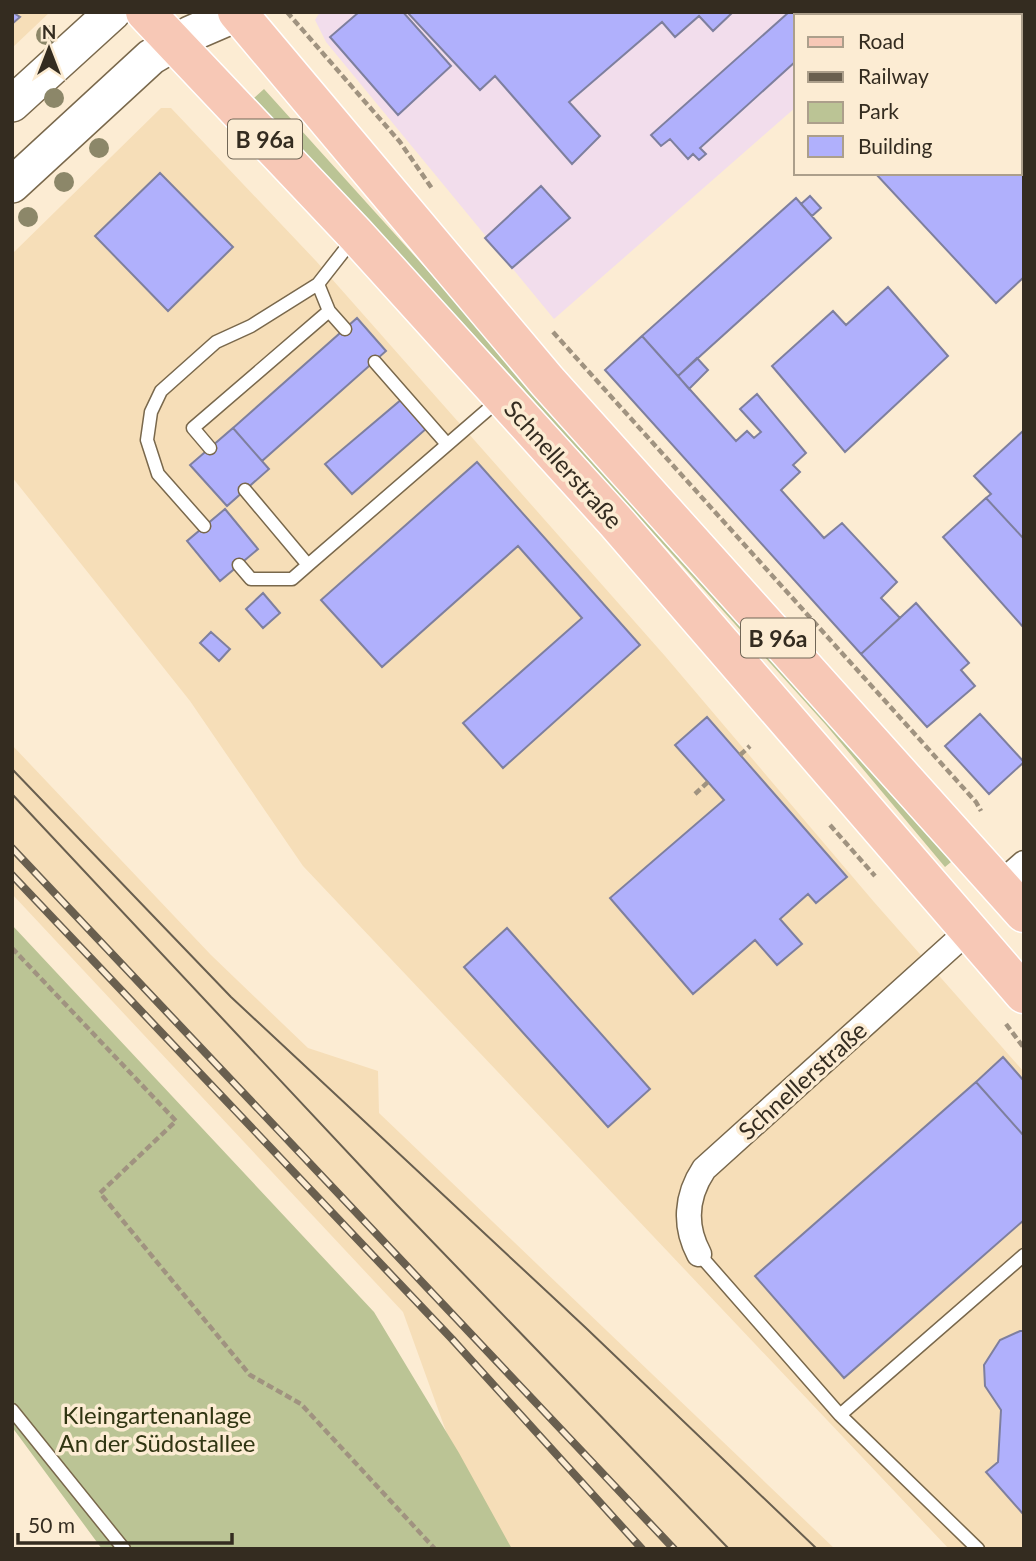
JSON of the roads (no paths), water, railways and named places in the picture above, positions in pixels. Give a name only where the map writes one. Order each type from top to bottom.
[{"type":"main road","points":[[12,104],[113,12]]},
{"type":"main road","name":"Schnellerstraße","points":[[145,12],[356,235],[730,651],[968,931],[1014,1008]]},
{"type":"main road","points":[[12,186],[129,75],[174,42],[239,13]]},
{"type":"main road","name":"Schnellerstraße","points":[[239,13],[547,381],[1018,895]]},
{"type":"main road","points":[[968,931],[1018,895]]},
{"type":"street","name":"Schnellerstraße","points":[[699,1254],[691,1239],[689,1204],[704,1169],[968,931]]},
{"type":"lane","points":[[204,526],[158,474],[147,440],[151,412],[161,391],[216,342],[251,326],[318,284],[356,235]]},
{"type":"lane","points":[[318,284],[329,310],[345,329]]},
{"type":"lane","points":[[210,448],[193,428],[329,310]]},
{"type":"lane","points":[[375,362],[446,443]]},
{"type":"lane","points":[[239,565],[251,579],[292,579],[503,396]]},
{"type":"lane","points":[[245,490],[308,565]]},
{"type":"lane","points":[[699,1254],[839,1415],[978,1549]]},
{"type":"lane","points":[[839,1415],[1024,1255]]},
{"type":"lane","points":[[12,1410],[124,1549]]},
{"type":"tram line","points":[[12,769],[231,997],[586,1328],[817,1549]]},
{"type":"tram line","points":[[12,794],[397,1205],[729,1549]]},
{"type":"railway","points":[[12,848],[674,1549]]},
{"type":"railway","points":[[12,875],[452,1339],[642,1549]]},
{"type":"park label","name":"Kleingartenanlage An der Südostallee","points":[[157,1428]]}]
